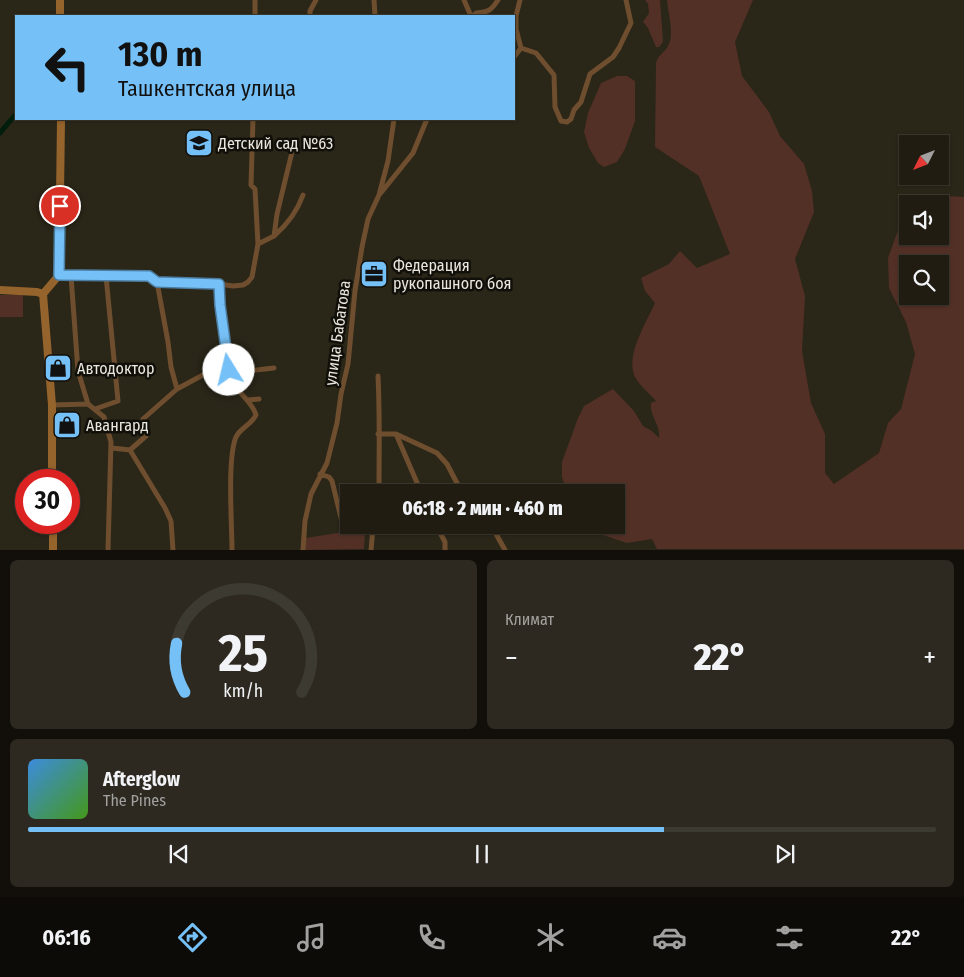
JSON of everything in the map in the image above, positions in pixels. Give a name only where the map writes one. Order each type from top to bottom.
[{"type":"main road","points":[[60,0],[60,15]]},
{"type":"main road","points":[[52,469],[52,405],[43,294],[59,275],[61,120]]},
{"type":"main road","points":[[0,290],[43,294]]},
{"type":"main road","points":[[53,534],[53,550]]},
{"type":"street","points":[[255,0],[255,15]]},
{"type":"street","points":[[310,15],[310,10],[316,0]]},
{"type":"street","points":[[374,0],[376,15]]},
{"type":"street","points":[[464,0],[472,15]]},
{"type":"street","points":[[473,15],[476,13],[485,14],[492,10],[498,0]]},
{"type":"street","points":[[520,0],[516,16],[516,28],[521,48]]},
{"type":"street","points":[[521,48],[536,53],[554,75],[556,107],[561,121],[567,122],[571,119],[574,110],[581,102],[590,74],[613,57],[619,48],[631,23],[626,0]]},
{"type":"street","points":[[515,56],[521,48]]},
{"type":"street","points":[[59,275],[149,276],[157,282],[239,285],[248,282],[252,277],[258,244],[255,189],[251,185],[252,120]]},
{"type":"street","name":"улица Бабатова","points":[[303,550],[305,521],[311,494],[328,458],[337,423],[348,364],[355,291],[362,247],[368,219],[379,195],[388,161],[394,120]]},
{"type":"street","points":[[379,195],[413,153],[427,120]]},
{"type":"street","points":[[274,236],[277,214],[293,148]]},
{"type":"street","points":[[258,244],[274,236],[290,221],[298,209],[303,195]]},
{"type":"street","points":[[72,276],[78,371],[88,404],[104,417],[112,448],[108,550]]},
{"type":"street","points":[[96,410],[118,401],[106,276]]},
{"type":"street","points":[[157,282],[171,367],[177,389]]},
{"type":"street","points":[[219,284],[229,370],[235,386],[253,406],[256,415],[252,422],[237,435],[233,453],[232,550]]},
{"type":"street","points":[[112,448],[130,450],[146,436],[143,420],[177,389],[214,368],[248,371],[274,368]]},
{"type":"street","points":[[378,376],[379,484]]},
{"type":"street","points":[[248,400],[259,399]]},
{"type":"street","points":[[52,405],[88,404]]},
{"type":"street","points":[[378,434],[396,434],[437,453],[447,464],[457,484]]},
{"type":"street","points":[[396,434],[418,484]]},
{"type":"street","points":[[130,450],[165,508],[170,521],[173,550]]},
{"type":"street","points":[[320,474],[330,477],[332,480],[340,514]]},
{"type":"street","points":[[371,550],[374,534]]},
{"type":"street","points":[[441,534],[445,542],[445,550]]},
{"type":"street","points":[[496,534],[505,550]]},
{"type":"shaded area","points":[[645,0],[660,0],[663,42],[659,47],[656,47],[648,28],[643,22],[649,13],[648,4]]},
{"type":"shaded area","points":[[667,0],[753,0],[735,42],[742,76],[769,112],[780,136],[804,164],[812,191],[814,212],[795,259],[805,296],[802,351],[811,403],[825,434],[825,473],[834,484],[879,453],[888,423],[901,409],[915,354],[906,322],[889,288],[888,258],[899,228],[899,245],[949,245],[949,196],[964,197],[964,549],[657,549],[652,539],[627,543],[602,534],[625,534],[625,484],[564,484],[562,477],[562,462],[584,406],[613,389],[634,411],[643,426],[659,438],[651,407],[651,403],[656,401],[637,380],[633,369],[633,359],[638,340],[655,303],[645,291],[641,278],[669,264],[680,251],[697,268],[730,254],[699,176],[655,147],[656,63],[658,57],[668,47],[671,28]]},
{"type":"shaded area","points":[[617,76],[627,76],[635,81],[635,121],[625,149],[617,162],[604,167],[598,163],[589,148],[584,132],[588,113],[601,83]]},
{"type":"shaded area","points":[[0,295],[23,295],[23,317],[0,317]]},
{"type":"shaded area","points":[[340,533],[365,534],[364,549],[305,550],[306,538]]},
{"type":"waterway","points":[[0,133],[15,115]]},
{"type":"place","name":"Детский сад №63","points":[[199,143]]},
{"type":"place","name":"Федерация рукопашного боя","points":[[374,274]]},
{"type":"place","name":"Автодоктор","points":[[58,368]]},
{"type":"place","name":"Авангард","points":[[67,425]]},
{"type":"route","points":[[60,206],[59,275],[149,276],[157,282],[219,284],[229,370]]}]
